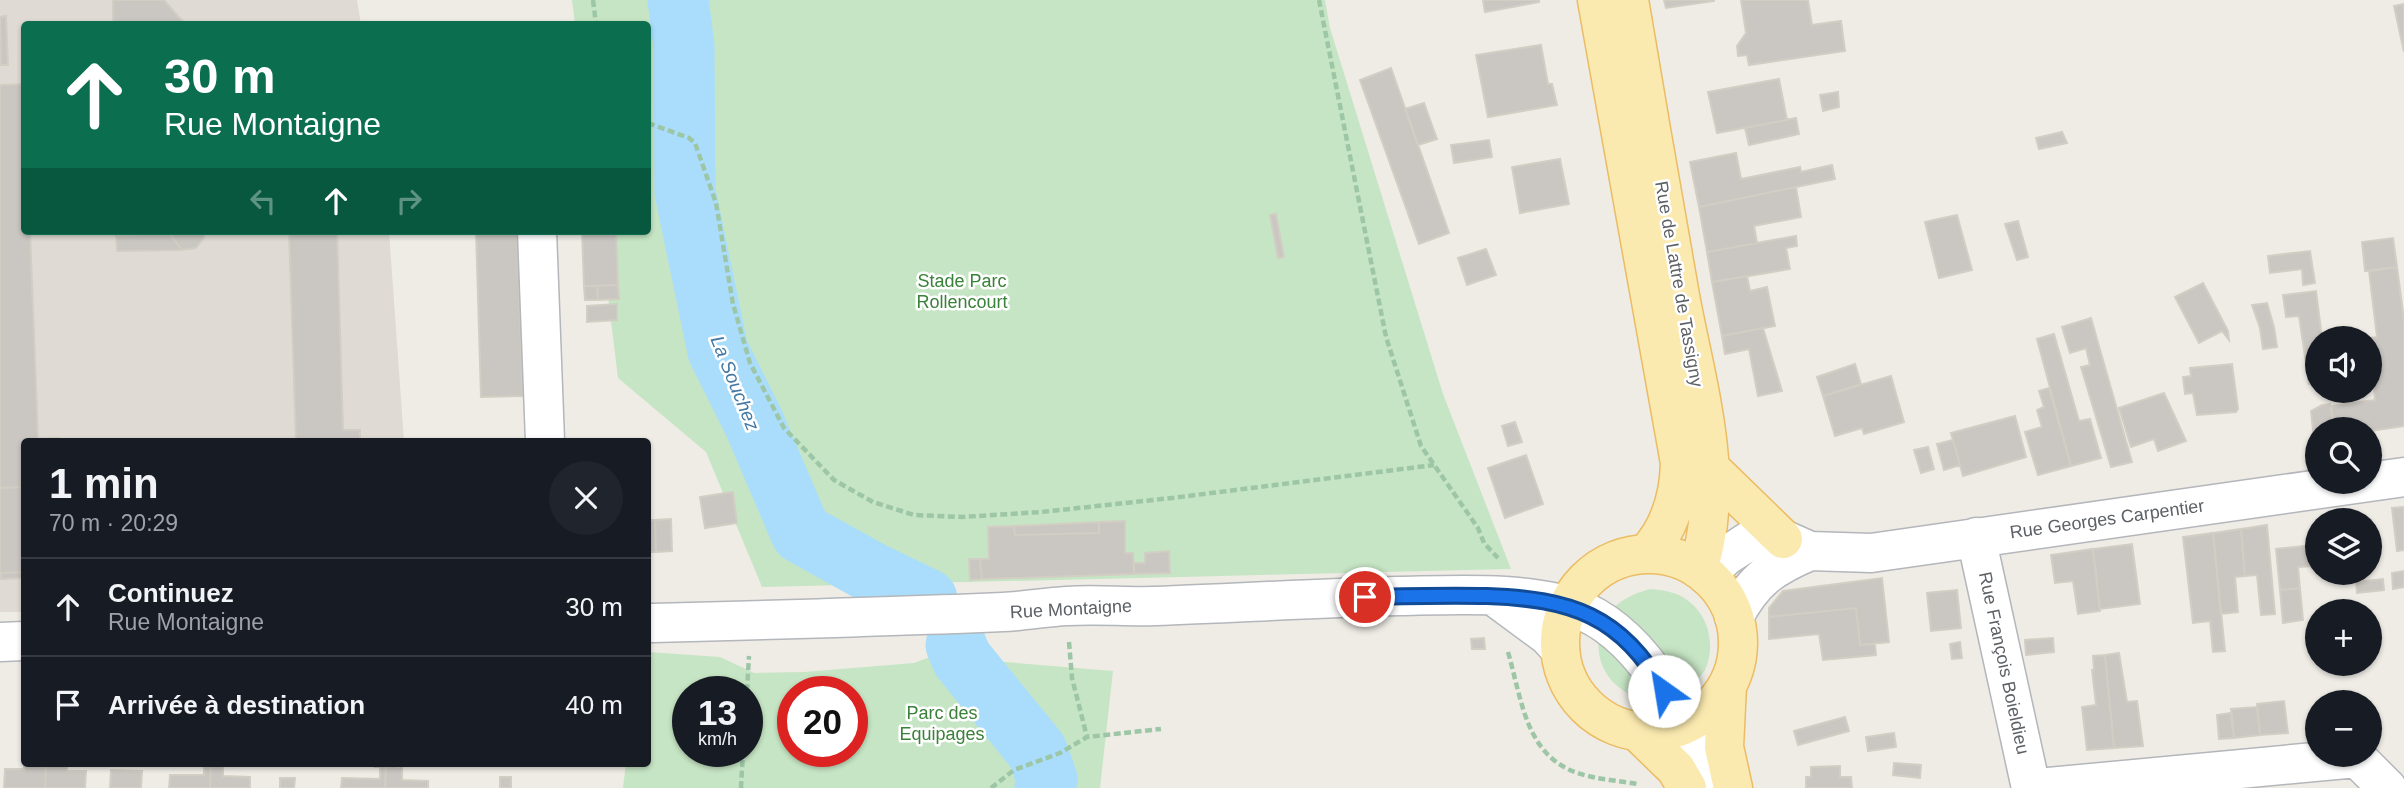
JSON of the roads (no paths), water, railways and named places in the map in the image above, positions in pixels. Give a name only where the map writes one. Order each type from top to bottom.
[{"type":"main road","name":"Rue de Lattre de Tassigny","points":[[1597,0],[1680,463],[1674,508],[1660,539],[1646,554]]},
{"type":"main road","name":"Rue de Lattre de Tassigny","points":[[1629,0],[1682,305],[1706,424],[1710,468],[1708,524],[1702,572]]},
{"type":"main road","points":[[1710,468],[1796,545]]},
{"type":"main road","points":[[1646,554],[1678,559],[1702,572],[1718,587],[1734,617],[1737,652],[1734,670],[1727,686],[1708,709],[1684,725],[1663,731],[1638,732],[1618,727],[1600,718],[1584,705],[1563,670],[1561,629],[1568,606],[1576,592],[1604,566],[1622,558],[1646,554]]},
{"type":"main road","points":[[1727,686],[1724,747],[1733,788]]},
{"type":"main road","points":[[1638,732],[1657,748],[1681,778]]},
{"type":"street","points":[[537,235],[545,438]]},
{"type":"street","name":"Rue Georges Carpentier","points":[[1702,572],[1752,540],[1871,553],[2404,477]]},
{"type":"street","name":"Rue François Boieldieu","points":[[1976,537],[2031,788]]},
{"type":"street","name":"Rue Georges Carpentier","points":[[1734,617],[1744,597],[1765,573],[1796,545]]},
{"type":"street","name":"Rue Montaigne","points":[[651,623],[1007,612],[1067,606],[1154,606],[1270,599],[1446,595],[1540,600],[1568,606],[1603,623],[1628,641],[1654,672],[1684,725],[1710,788]]},
{"type":"street","points":[[1495,597],[1548,636],[1560,649]]},
{"type":"street","points":[[0,642],[21,641]]},
{"type":"street","points":[[2038,788],[2357,758],[2387,788]]},
{"type":"waterway","name":"La Souchez","points":[[678,0],[684,46],[685,192],[718,351],[754,423],[801,533],[927,599]]},
{"type":"waterway","name":"La Souchez","points":[[956,645],[962,659],[1037,751],[1047,779],[1045,788]]},
{"type":"park label","name":"Stade Parc Rollencourt","points":[[962,291]]},
{"type":"park label","name":"Parc des Equipages","points":[[942,723]]}]
